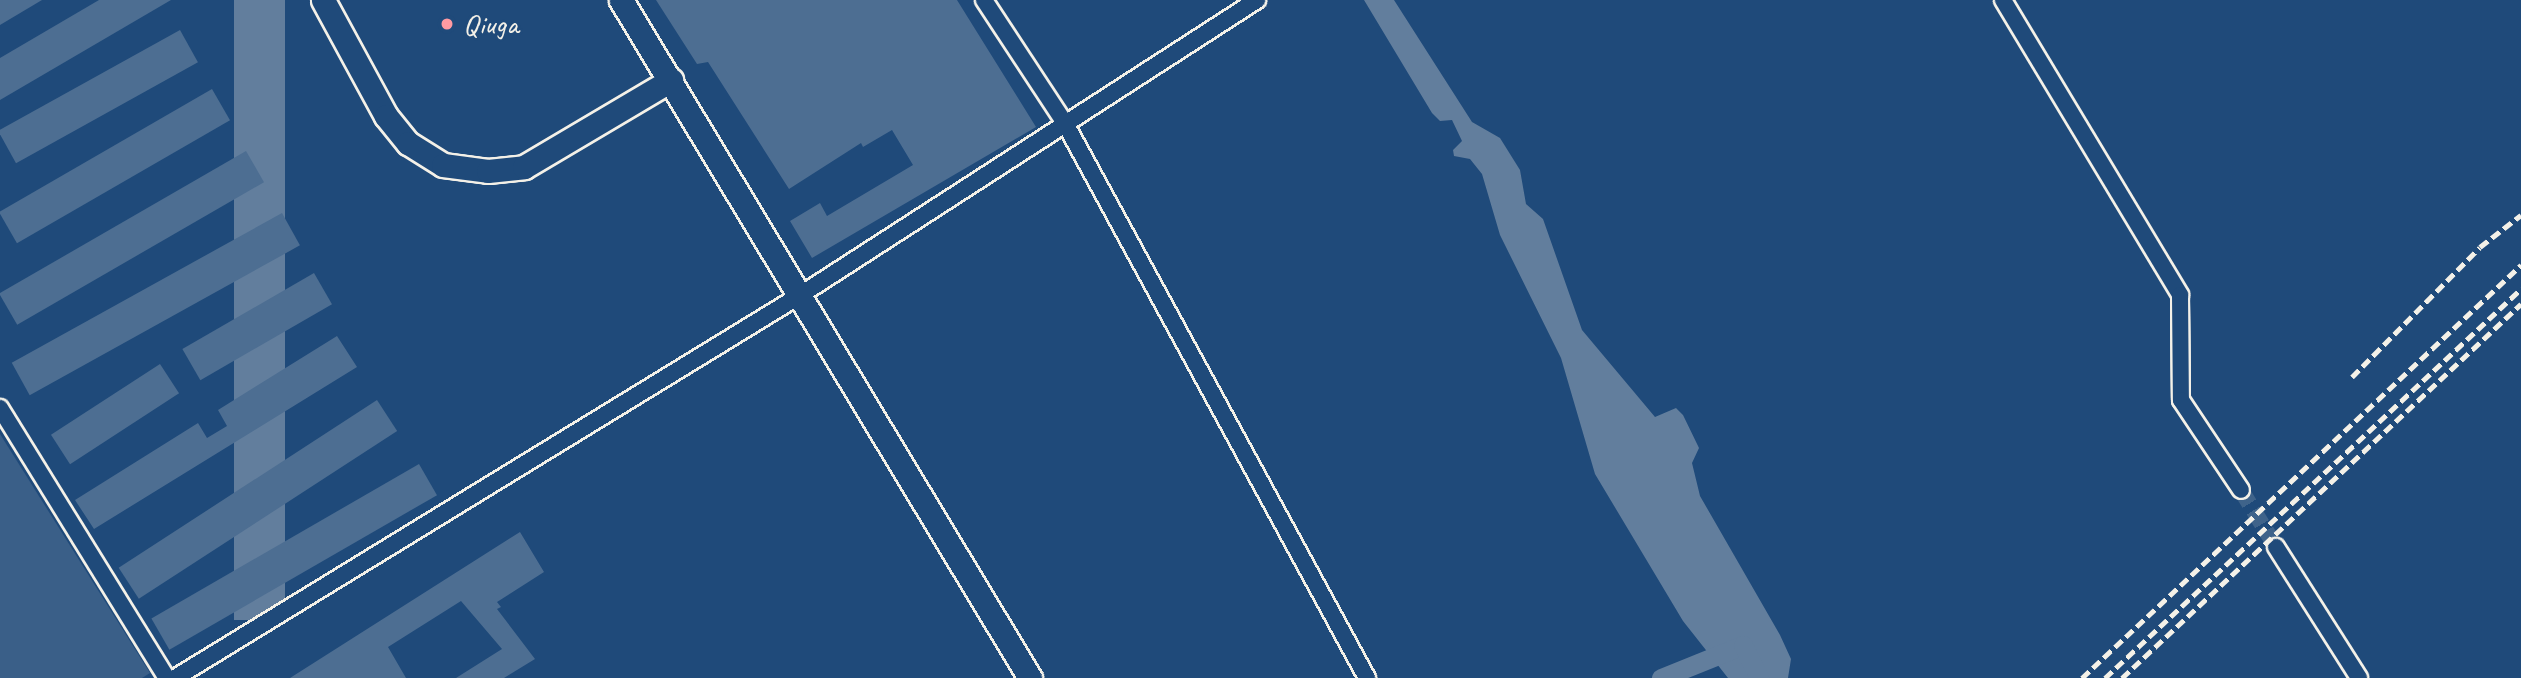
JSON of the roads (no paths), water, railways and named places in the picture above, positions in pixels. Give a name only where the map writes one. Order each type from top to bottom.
[{"type":"main road","points":[[323,0],[386,116],[408,143],[443,164],[488,171],[524,167],[671,80]]},
{"type":"main road","points":[[621,0],[802,293],[1030,678]]},
{"type":"street","points":[[984,0],[1066,125],[1367,678]]},
{"type":"street","points":[[175,678],[552,449],[802,293],[1257,0]]},
{"type":"street","points":[[2003,0],[2180,295],[2181,400],[2241,490]]},
{"type":"street","points":[[0,408],[167,678]]},
{"type":"street","points":[[2276,547],[2360,678]]},
{"type":"waterway","points":[[1661,678],[1743,645],[1759,678]]},
{"type":"tunnel","points":[[2241,490],[2276,547]]},
{"type":"railway","points":[[2352,377],[2480,247],[2521,215]]},
{"type":"railway","points":[[2082,678],[2521,265]]},
{"type":"railway","points":[[2105,678],[2521,289]]},
{"type":"railway","points":[[2122,678],[2521,304]]},
{"type":"place","name":"Qiuga","points":[[447,24]]}]
